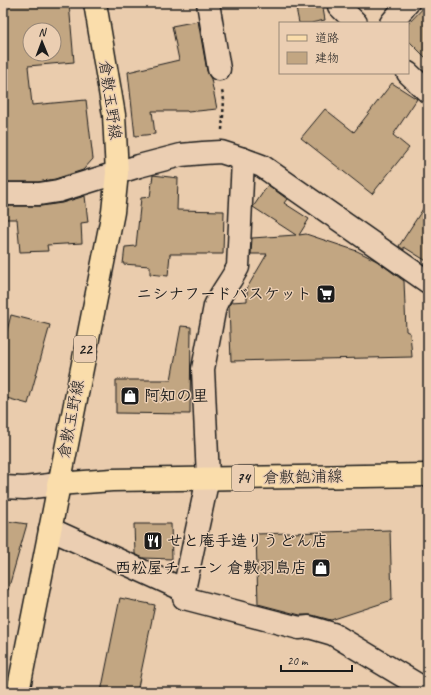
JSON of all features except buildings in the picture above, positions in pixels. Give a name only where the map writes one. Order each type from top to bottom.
[{"type":"main road","name":"倉敷玉野線","points":[[18,692],[113,212],[117,173],[114,115],[95,3]]},
{"type":"main road","name":"倉敷飽浦線","points":[[58,484],[112,480],[428,475]]},
{"type":"street","points":[[208,3],[218,69]]},
{"type":"street","points":[[339,3],[339,6],[355,22]]},
{"type":"street","points":[[392,22],[408,3]]},
{"type":"street","points":[[409,74],[428,92]]},
{"type":"street","points":[[3,194],[38,194],[58,191],[181,155],[221,152],[262,166],[428,282]]},
{"type":"street","points":[[243,159],[238,267],[234,276],[219,296],[215,306],[203,369],[208,478],[184,590],[184,598],[299,628],[309,627],[333,634],[428,691]]},
{"type":"street","points":[[3,487],[24,488],[58,484]]},
{"type":"street","points":[[50,529],[184,590]]},
{"type":"path","points":[[218,69],[224,100],[221,152]]},
{"type":"place","name":"ニシナフードバスケット","points":[[326,294]]},
{"type":"place","name":"阿知の里","points":[[130,396]]},
{"type":"place","name":"せと庵手造りうどん店","points":[[153,541]]},
{"type":"place","name":"西松屋チェーン 倉敷羽島店","points":[[321,568]]}]
